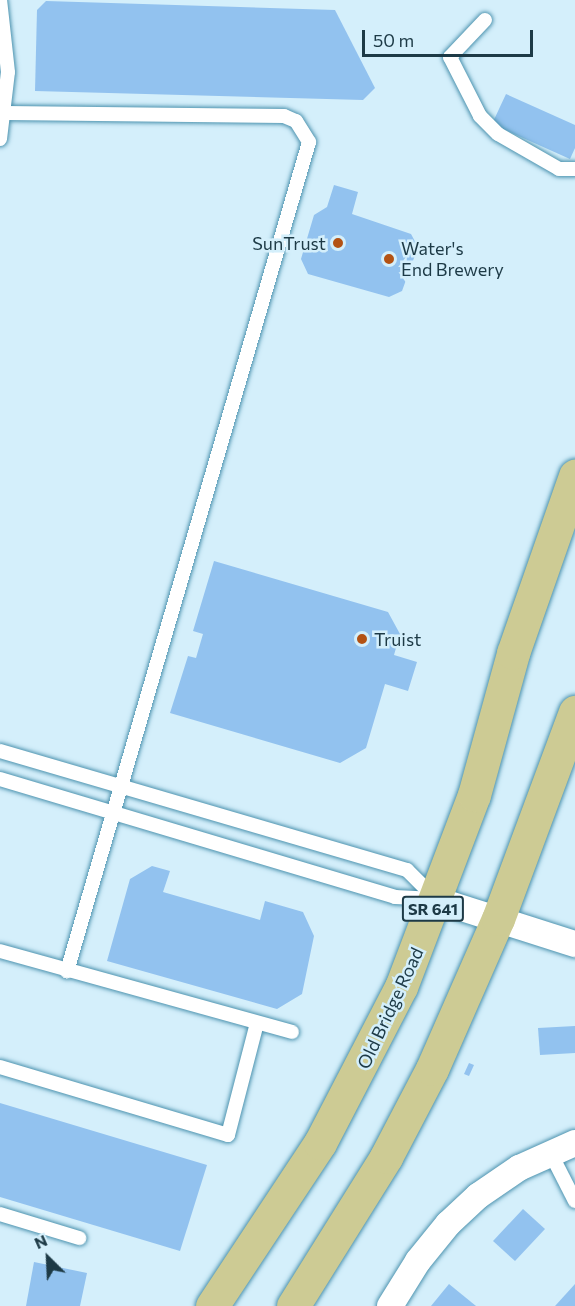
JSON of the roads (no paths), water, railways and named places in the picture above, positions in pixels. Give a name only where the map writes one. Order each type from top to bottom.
[{"type":"main road","name":"Old Bridge Road","points":[[212,1306],[320,1143],[358,1075],[401,987],[437,900],[474,795],[513,653],[575,476]]},
{"type":"main road","points":[[293,1306],[386,1157],[432,1069],[498,919],[575,712]]},
{"type":"street","points":[[437,900],[575,944]]},
{"type":"street","points":[[390,1306],[418,1261],[448,1224],[478,1196],[550,1152],[575,1143]]},
{"type":"lane","points":[[0,1],[9,72],[0,139]]},
{"type":"lane","points":[[485,20],[450,57],[480,116],[498,134],[559,169],[575,169]]},
{"type":"lane","points":[[5,113],[284,116],[300,125],[309,142],[67,971]]},
{"type":"lane","points":[[0,751],[407,870],[437,900]]},
{"type":"lane","points":[[0,779],[395,897],[437,900]]},
{"type":"lane","points":[[0,951],[292,1032]]},
{"type":"lane","points":[[0,1067],[228,1135],[257,1023]]},
{"type":"lane","points":[[550,1152],[575,1201]]},
{"type":"lane","points":[[0,1214],[79,1238]]},
{"type":"place","name":"SunTrust","points":[[338,243]]},
{"type":"place","name":"Water's End Brewery","points":[[389,259]]},
{"type":"place","name":"Truist","points":[[362,639]]}]
